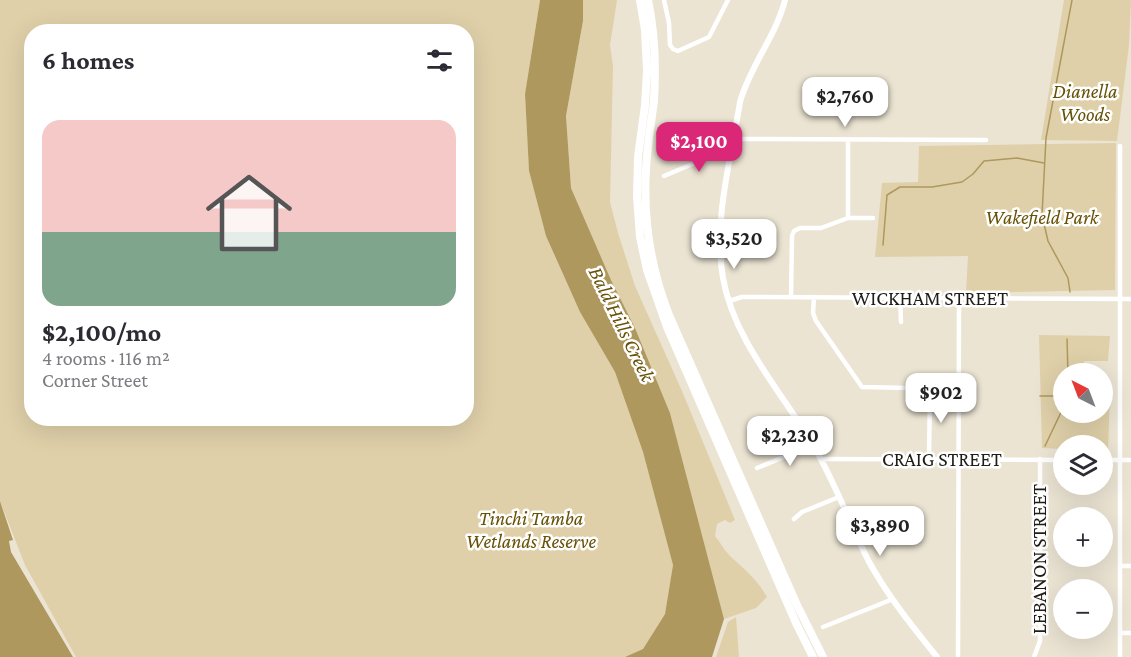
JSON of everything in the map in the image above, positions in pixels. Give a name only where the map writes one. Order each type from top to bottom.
[{"type":"highway","points":[[640,0],[645,30],[647,71],[638,157],[637,196],[639,231],[647,270],[667,327],[813,657]]},
{"type":"highway","points":[[648,0],[654,41],[655,73],[645,199],[648,236],[658,284],[669,315],[808,630],[823,657]]},
{"type":"street","points":[[664,0],[669,23],[670,45],[673,49],[681,51],[709,37],[728,0]]},
{"type":"street","points":[[785,0],[777,22],[745,87],[734,139],[719,233],[721,263],[729,301],[753,351],[821,459],[869,561],[893,599],[937,657]]},
{"type":"street","points":[[734,139],[986,140]]},
{"type":"street","points":[[848,140],[848,218]]},
{"type":"street","points":[[1120,146],[1120,657]]},
{"type":"street","points":[[664,176],[728,149],[732,150]]},
{"type":"street","points":[[791,297],[793,229],[821,228],[848,218],[873,219]]},
{"type":"street","name":"WICKHAM STREET","points":[[729,301],[742,297],[1131,299]]},
{"type":"street","points":[[814,297],[813,313],[816,321],[862,387],[958,389]]},
{"type":"street","points":[[900,298],[901,322]]},
{"type":"street","points":[[958,657],[959,298]]},
{"type":"street","points":[[929,458],[930,389]]},
{"type":"street","points":[[757,468],[813,445]]},
{"type":"street","name":"CRAIG STREET","points":[[821,459],[1053,460]]},
{"type":"street","name":"LEBANON STREET","points":[[1034,657],[1040,641],[1040,459]]},
{"type":"street","points":[[1113,460],[1131,460]]},
{"type":"street","points":[[794,519],[802,512],[839,497]]},
{"type":"street","points":[[1120,566],[1131,566]]},
{"type":"street","points":[[824,627],[893,599]]},
{"type":"street","points":[[1120,633],[1131,633]]},
{"type":"green space","name":"Tinchi Tamba Wetlands Reserve","points":[[0,0],[540,0],[525,94],[529,171],[546,236],[580,312],[615,372],[643,452],[673,565],[665,614],[643,649],[625,657],[76,657],[25,565],[0,501]]},
{"type":"green space","points":[[583,0],[617,0],[610,45],[613,66],[610,202],[618,233],[635,286],[682,391],[735,520],[730,523],[725,520],[717,524],[715,536],[728,554],[755,580],[767,597],[756,608],[724,619],[670,413],[635,328],[611,280],[571,188],[566,116],[583,21]]},
{"type":"green space","name":"Dianella Woods","points":[[1064,0],[1131,0],[1129,45],[1117,141],[1041,140]]},
{"type":"green space","name":"Wakefield Park","points":[[1116,143],[1115,290],[966,293],[968,256],[875,257],[882,183],[918,182],[919,146]]},
{"type":"green space","points":[[1039,335],[1110,336],[1108,361],[1053,363],[1053,423],[1109,423],[1109,435],[1053,435],[1053,449],[1042,448]]},
{"type":"green space","points":[[736,617],[739,657],[716,657],[728,622]]},
{"type":"water","name":"Bald Hills Creek","points":[[540,0],[583,0],[583,21],[566,116],[571,188],[611,280],[635,328],[670,413],[724,619],[712,657],[625,657],[643,649],[665,614],[673,565],[643,452],[615,372],[580,312],[546,236],[529,171],[525,94]]},
{"type":"water","points":[[0,501],[13,540],[9,541],[11,552],[73,657],[0,657]]},
{"type":"waterway","points":[[1070,292],[1068,278],[1048,241],[1042,215],[1046,138],[1072,0]]},
{"type":"waterway","points":[[883,245],[887,195],[900,187],[932,187],[962,182],[973,174],[984,161],[1017,158],[1044,163]]},
{"type":"waterway","points":[[1067,339],[1068,363]]},
{"type":"waterway","points":[[1040,396],[1053,396]]},
{"type":"waterway","points":[[1045,446],[1056,423]]}]
